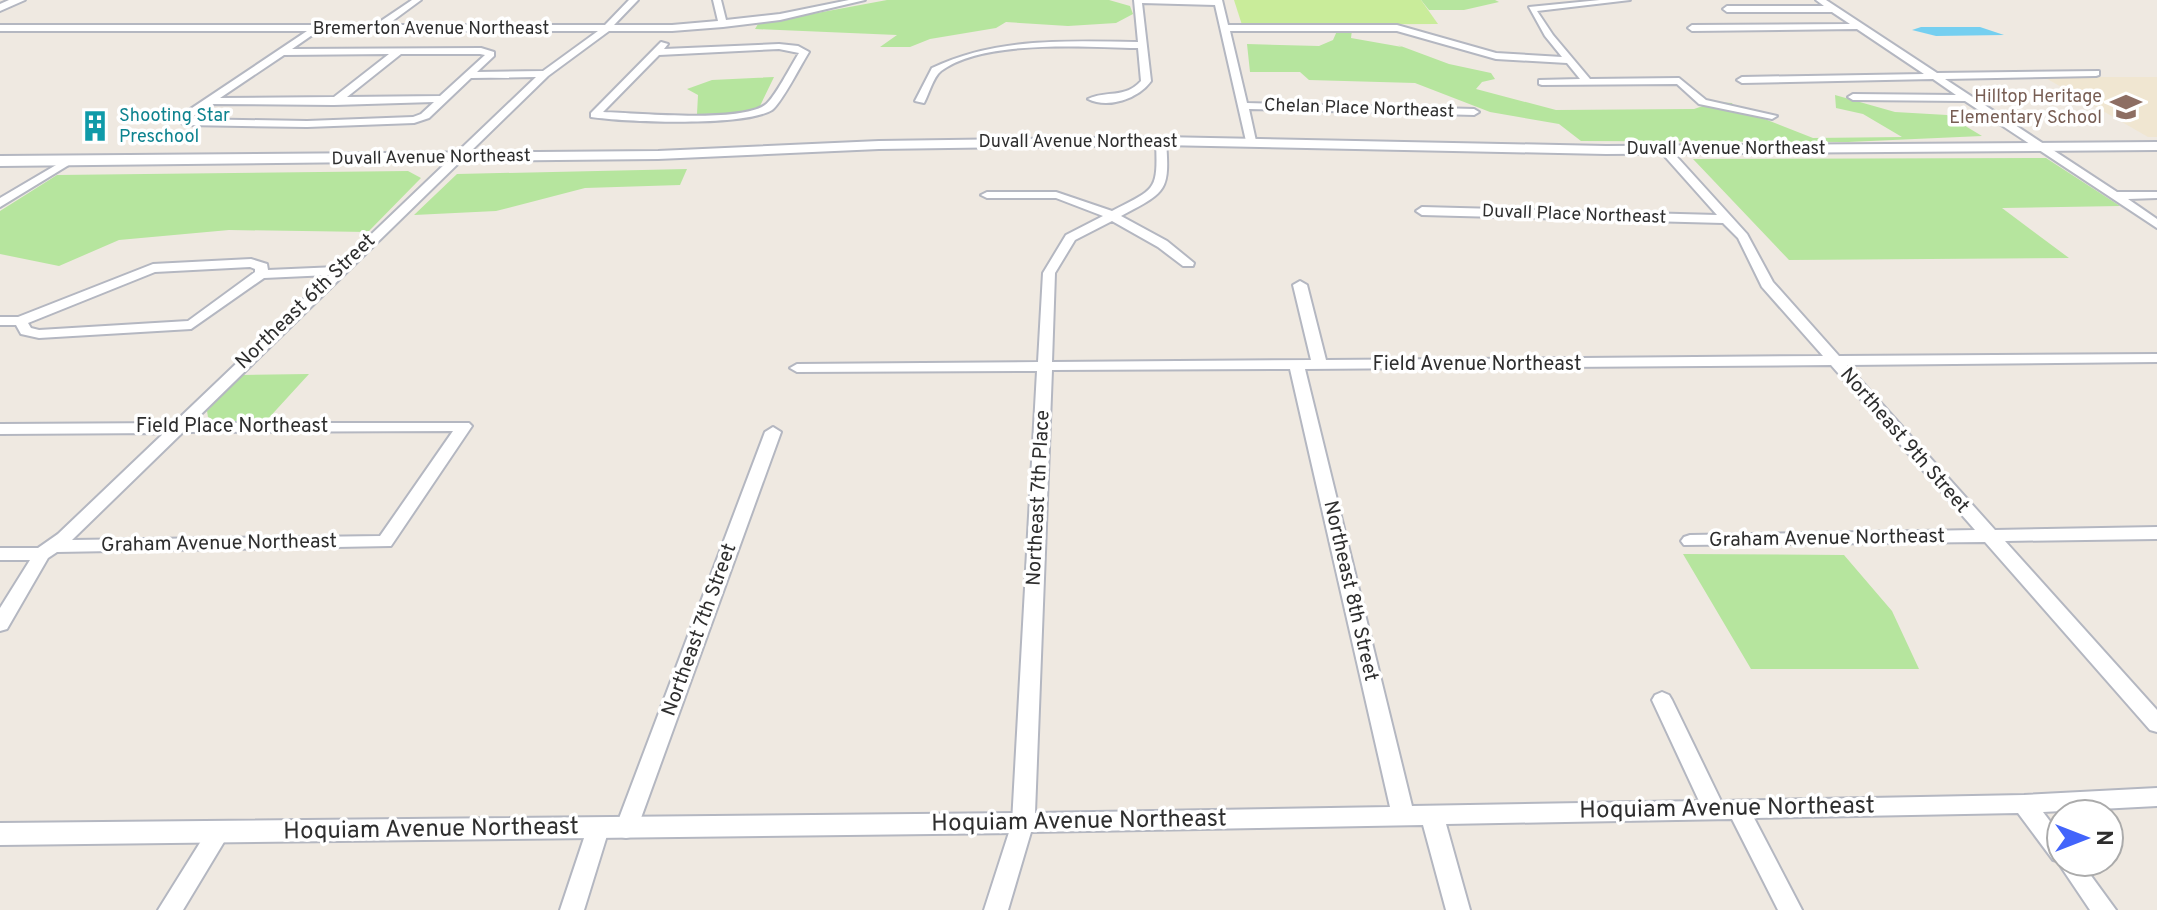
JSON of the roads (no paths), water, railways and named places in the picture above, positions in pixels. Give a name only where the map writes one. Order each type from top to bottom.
[{"type":"main road","points":[[0,8],[19,0]]},
{"type":"main road","name":"Duvall Avenue Northeast","points":[[0,161],[658,155],[894,144],[1161,141],[1664,149],[2157,146]]},
{"type":"street","points":[[376,29],[417,0]]},
{"type":"street","name":"Northeast 6th Street","points":[[0,624],[47,550],[440,173],[461,158],[545,74],[607,28],[634,0]]},
{"type":"street","points":[[717,0],[723,24]]},
{"type":"street","name":"Bremerton Avenue Northeast","points":[[0,28],[672,28],[723,24],[861,0]]},
{"type":"street","points":[[1093,99],[1114,99],[1141,90],[1146,81],[1138,0],[1218,1],[1251,141]]},
{"type":"street","points":[[1588,82],[1532,11],[1536,7],[1626,0]]},
{"type":"street","points":[[1820,0],[2157,224]]},
{"type":"street","points":[[1727,9],[1833,9]]},
{"type":"street","points":[[1692,28],[1861,26]]},
{"type":"street","points":[[656,52],[739,47],[803,49],[803,57],[770,107],[761,112],[735,115],[595,115],[656,52],[672,28]]},
{"type":"street","points":[[1225,28],[1397,28],[1496,56],[1569,60]]},
{"type":"street","points":[[283,52],[489,52],[490,58],[425,116],[414,120],[307,124],[185,122],[184,118],[314,30]]},
{"type":"street","points":[[920,101],[935,70],[964,58],[1026,46],[1143,45]]},
{"type":"street","points":[[307,124],[399,51]]},
{"type":"street","points":[[1742,80],[2096,73]]},
{"type":"street","points":[[472,75],[545,74]]},
{"type":"street","points":[[1542,82],[1679,81],[1703,102],[1772,116]]},
{"type":"street","points":[[1853,97],[1966,98]]},
{"type":"street","points":[[210,101],[445,99]]},
{"type":"street","name":"Chelan Place Northeast","points":[[1243,106],[1474,112]]},
{"type":"street","name":"Northeast 7th Place","points":[[996,910],[1023,823],[1049,273],[1057,254],[1070,238],[1108,215],[1146,198],[1158,188],[1163,176],[1161,141]]},
{"type":"street","name":"Northeast 9th Street","points":[[1664,149],[1743,237],[1767,284],[1987,536],[2157,724]]},
{"type":"street","points":[[0,203],[68,161]]},
{"type":"street","points":[[987,195],[1058,195],[1108,215],[1176,251],[1188,263]]},
{"type":"street","points":[[2115,196],[2157,195]]},
{"type":"street","name":"Duvall Place Northeast","points":[[1422,211],[1727,219]]},
{"type":"street","points":[[0,321],[20,321],[153,268],[251,263],[262,267],[261,274]]},
{"type":"street","points":[[20,321],[26,331],[39,334],[191,325],[261,274],[340,271]]},
{"type":"street","points":[[1300,285],[1320,366]]},
{"type":"street","name":"Field Avenue Northeast","points":[[797,368],[2157,358]]},
{"type":"street","name":"Northeast 8th Street","points":[[1297,366],[1403,816]]},
{"type":"street","name":"Field Place Northeast","points":[[0,429],[464,426],[385,542]]},
{"type":"street","name":"Northeast 7th Street","points":[[626,829],[773,432]]},
{"type":"street","name":"Graham Avenue Northeast","points":[[1690,541],[2157,533]]},
{"type":"street","name":"Graham Avenue Northeast","points":[[0,554],[47,550],[385,542]]},
{"type":"street","points":[[1662,700],[1714,809]]},
{"type":"street","name":"Hoquiam Avenue Northeast","points":[[0,834],[1023,823],[2024,804],[2157,797]]},
{"type":"street","points":[[2024,804],[2045,832]]},
{"type":"street","points":[[1738,808],[1790,910]]},
{"type":"street","points":[[1432,815],[1458,910]]},
{"type":"street","points":[[572,910],[598,829]]},
{"type":"street","points":[[170,910],[219,832]]},
{"type":"street","points":[[2080,878],[2104,910]]},
{"type":"water","points":[[1921,27],[1980,27],[2004,35],[1936,36],[1912,30]]},
{"type":"place","name":"Hilltop Heritage Elementary School","points":[[2126,107]]},
{"type":"place","name":"Shooting Star Preschool","points":[[95,126]]}]
